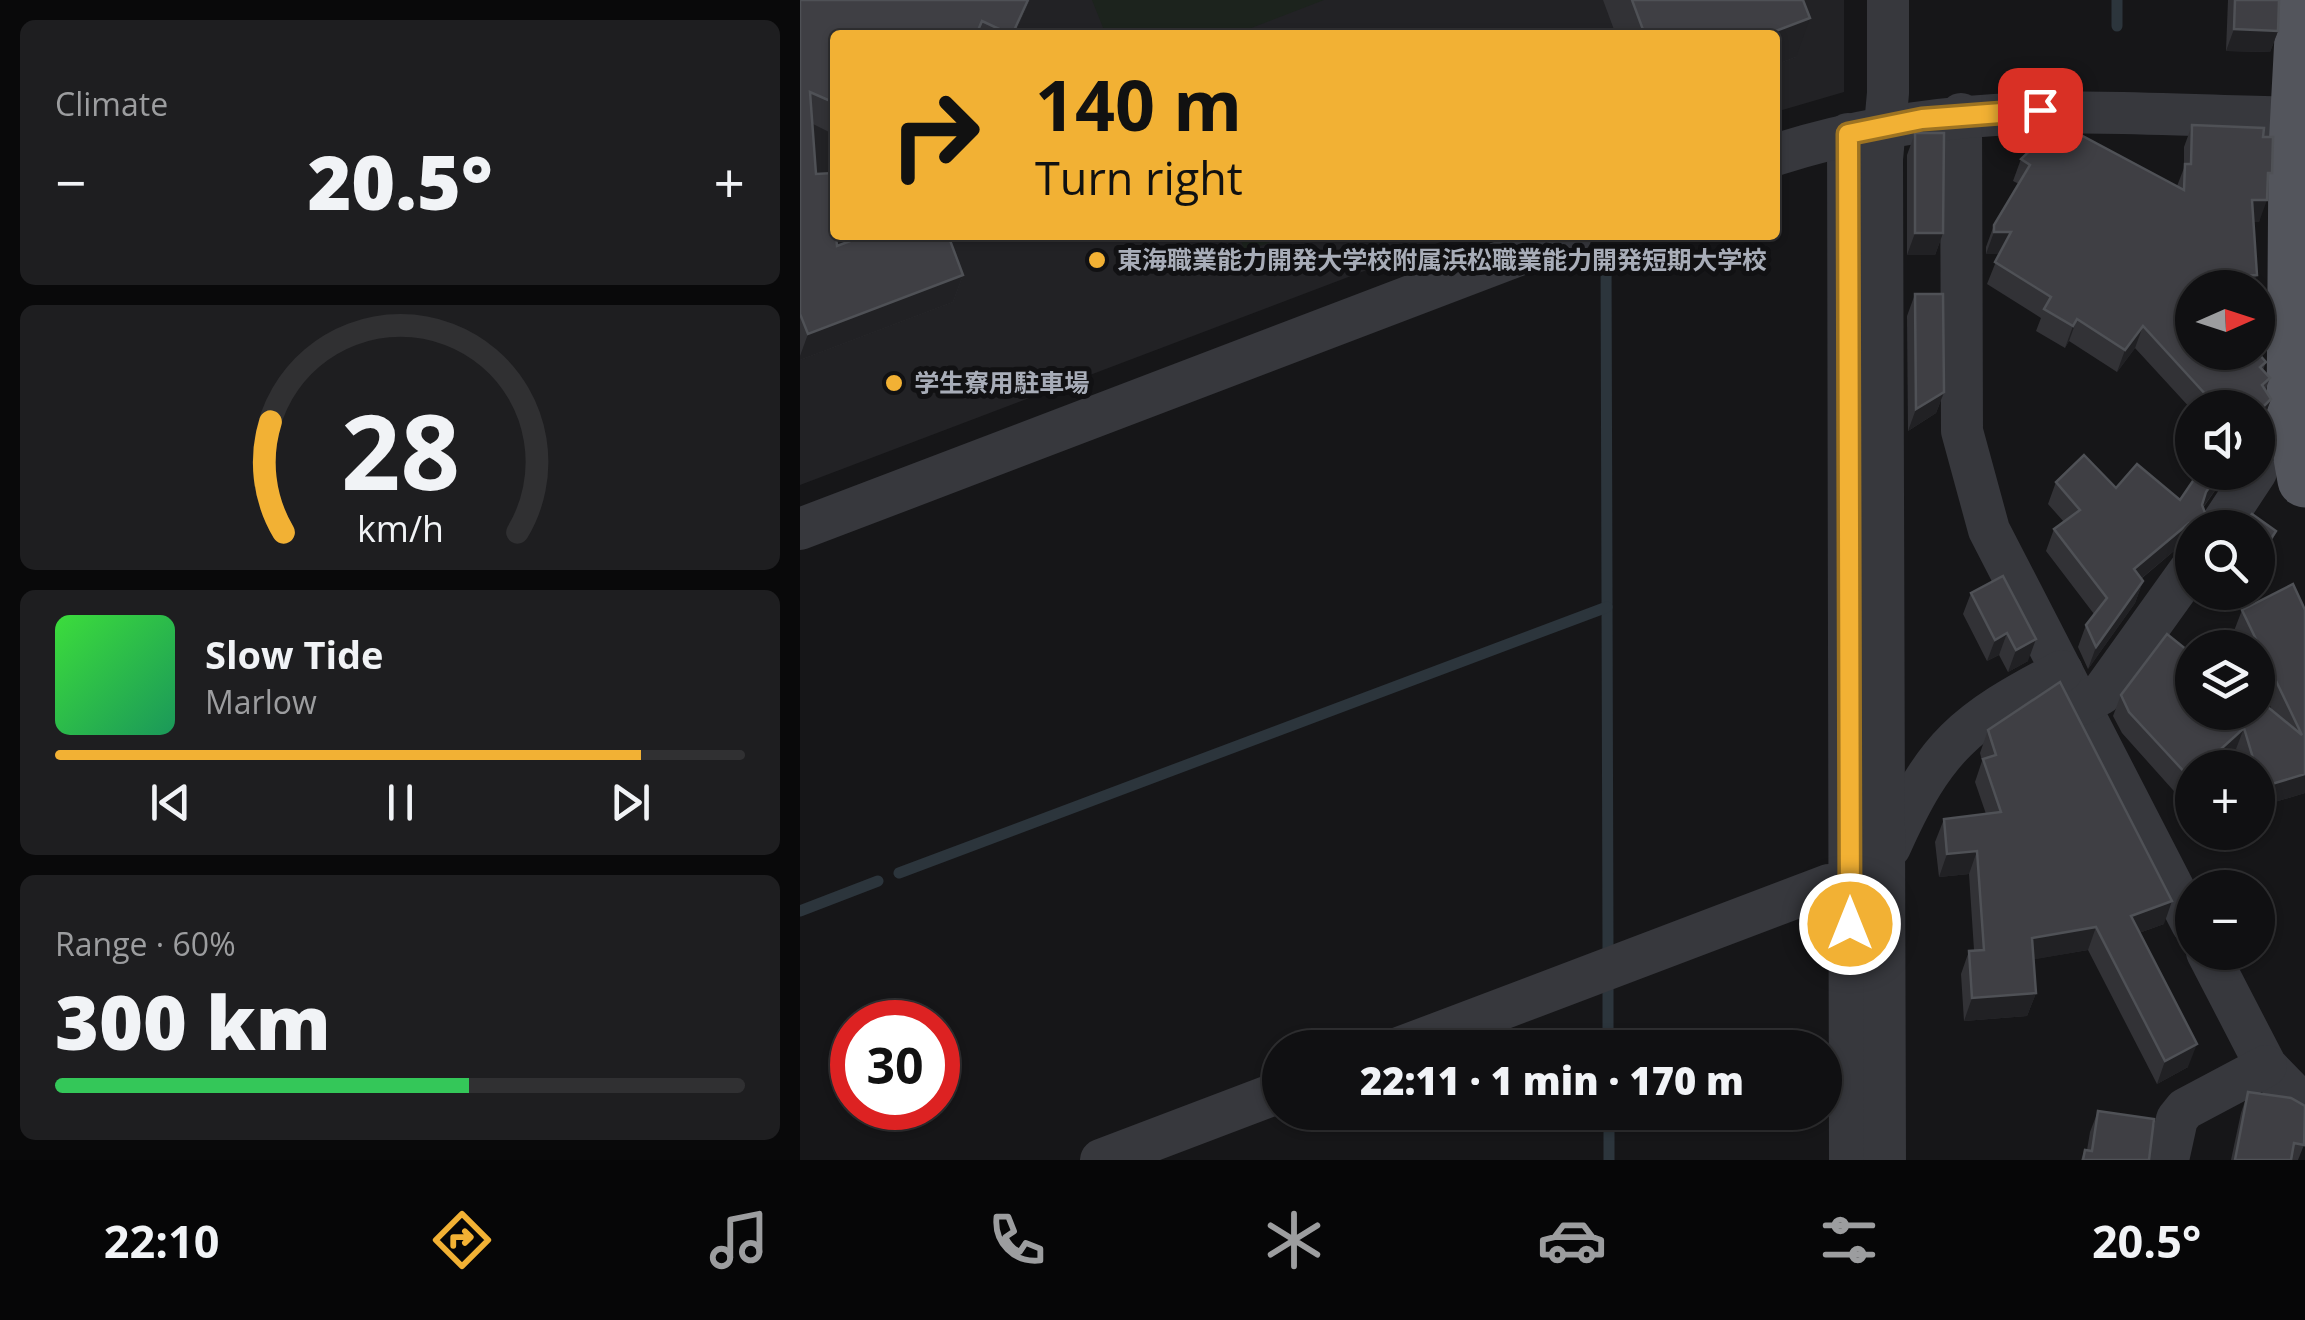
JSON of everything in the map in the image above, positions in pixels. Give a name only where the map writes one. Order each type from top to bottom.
[{"type":"main road","points":[[2279,466],[2300,139],[2304,0]]},
{"type":"street","points":[[1850,1160],[1861,868],[1866,130],[1888,0]]},
{"type":"street","points":[[1780,154],[1866,130],[1961,114],[2040,110],[2300,139]]},
{"type":"street","points":[[1961,114],[1962,432],[1989,530],[2175,891]]},
{"type":"street","points":[[800,529],[1558,240]]},
{"type":"street","points":[[2236,510],[2279,466]]},
{"type":"street","points":[[1446,1030],[1829,885],[1861,868],[1948,744],[2070,688],[2101,694],[2175,591]]},
{"type":"street","points":[[1861,868],[1885,1160]]},
{"type":"street","points":[[2216,970],[2266,1066],[2305,1106]]},
{"type":"street","points":[[2168,1160],[2177,1119],[2185,1109],[2266,1066]]},
{"type":"street","points":[[1100,1160],[1262,1099]]},
{"type":"shaded area","name":"東海職業能力開発大学校附属浜松職業能力開発短期大学校","points":[[800,0],[1844,0],[1844,92],[1780,111],[1780,30],[830,30],[830,240],[1446,240],[800,485]]},
{"type":"shaded area","points":[[1092,0],[1324,0],[1246,30],[1104,30]]},
{"type":"shaded area","points":[[1241,240],[1276,240],[1245,252]]},
{"type":"building","points":[[800,0],[1028,0],[1014,30],[1001,30],[982,21],[978,30],[830,30],[830,101],[810,92],[816,174],[830,173],[830,240],[836,240],[837,246],[853,240],[950,240],[963,275],[808,334],[800,314]]},
{"type":"building","points":[[1632,0],[1803,0],[1810,18],[1778,30],[1643,30]]},
{"type":"building","points":[[2235,0],[2279,0],[2278,31],[2234,29]]},
{"type":"building","points":[[2192,125],[2264,128],[2263,137],[2273,137],[2267,200],[2252,200],[2257,270],[2175,270],[2175,361],[2143,326],[2125,350],[2077,319],[2073,326],[2044,309],[2051,297],[1995,262],[2011,232],[1994,232],[1994,225],[2030,165],[2021,159],[2054,127],[2075,132],[2184,190],[2185,164],[2191,164]]},
{"type":"building","points":[[1915,133],[1944,133],[1943,233],[1915,233]]},
{"type":"building","points":[[1915,294],[1943,294],[1944,392],[1916,409]]},
{"type":"building","points":[[2183,370],[2263,370],[2270,378],[2262,385],[2265,390],[2202,390]]},
{"type":"building","points":[[2084,455],[2116,488],[2137,464],[2180,500],[2187,490],[2207,490],[2204,510],[2175,510],[2175,535],[2134,569],[2143,581],[2096,647],[2086,625],[2107,598],[2054,529],[2080,510],[2056,482]]},
{"type":"building","points":[[2003,576],[2036,639],[2016,650],[2007,633],[1995,640],[1971,593]]},
{"type":"building","points":[[2293,584],[2305,610],[2305,774],[2275,783],[2275,750],[2251,750],[2245,730],[2275,730],[2275,713],[2302,735],[2275,679],[2275,630],[2252,630],[2242,610],[2275,610],[2275,593]]},
{"type":"building","points":[[2167,634],[2175,640],[2175,730],[2242,730],[2220,750],[2175,750],[2175,762],[2129,712],[2121,695]]},
{"type":"building","points":[[2060,682],[2172,901],[2131,916],[2197,1044],[2165,1061],[2096,927],[2032,938],[2036,993],[1972,998],[1969,951],[1984,950],[1977,851],[1947,854],[1944,819],[2001,812],[1983,759],[1996,755],[1988,730]]},
{"type":"building","points":[[2248,1092],[2291,1098],[2305,1106],[2304,1145],[2294,1143],[2291,1160],[2235,1160]]},
{"type":"building","points":[[2098,1111],[2154,1119],[2149,1160],[2083,1160],[2085,1150],[2092,1151]]},
{"type":"waterway","points":[[2117,0],[2117,26]]},
{"type":"waterway","points":[[1606,252],[1608,950]]},
{"type":"waterway","points":[[899,873],[1607,607]]},
{"type":"waterway","points":[[800,911],[878,881]]},
{"type":"waterway","points":[[1608,987],[1608,1030]]},
{"type":"waterway","points":[[1609,1130],[1609,1160]]},
{"type":"place","name":"東海職業能力開発大学校附属浜松職業能力開発短期大学校","points":[[1097,260]]},
{"type":"place","name":"学生寮用駐車場","points":[[894,383]]},
{"type":"route","points":[[1850,924],[1848,134],[1961,114],[2040,110]]}]
